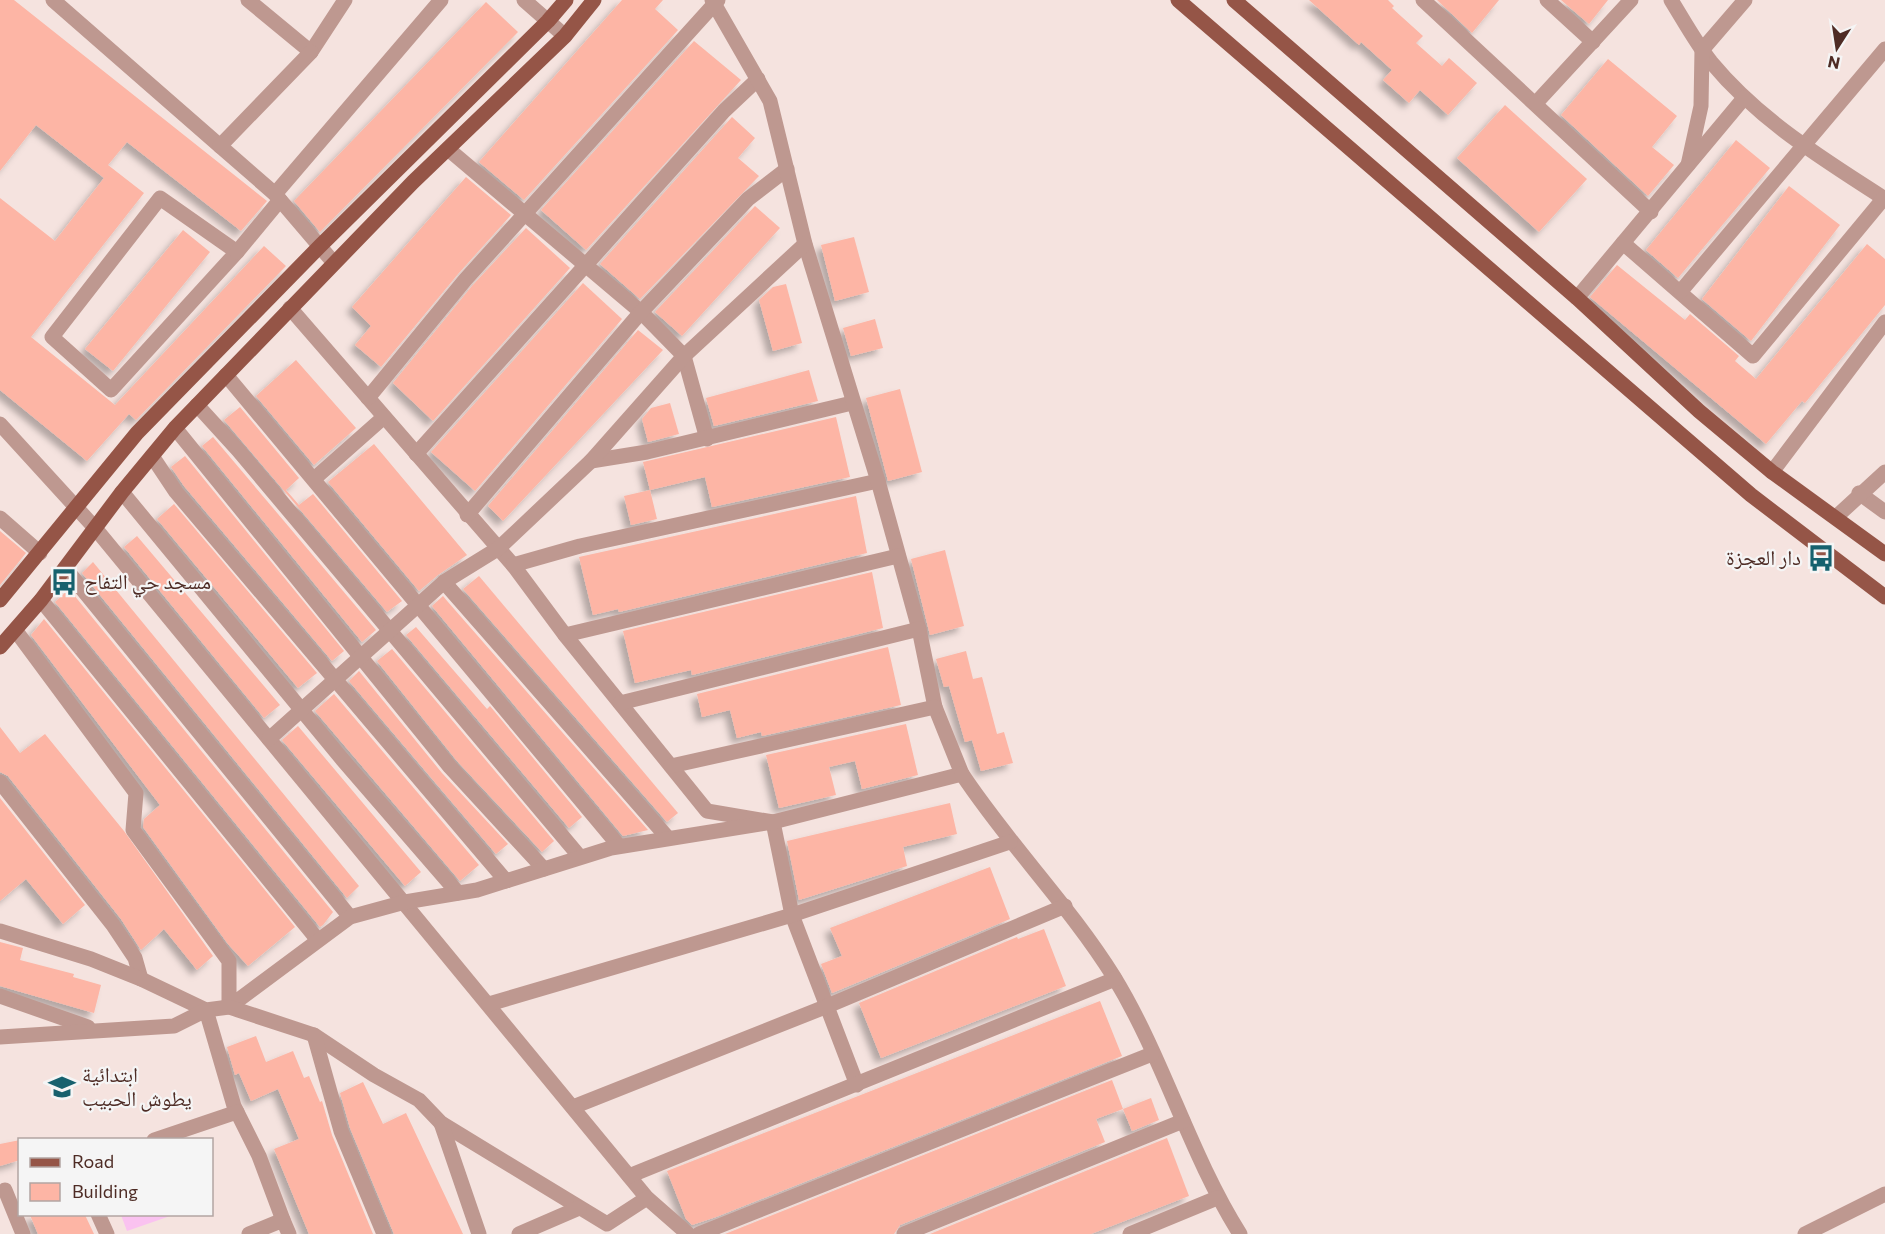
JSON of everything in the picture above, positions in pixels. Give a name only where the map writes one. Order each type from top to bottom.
[{"type":"main road","points":[[0,600],[137,433],[320,246],[548,21],[566,0]]},
{"type":"main road","points":[[0,647],[41,600],[122,492],[175,428],[334,263],[565,36],[594,0]]},
{"type":"main road","points":[[1178,0],[1751,495],[1885,597]]},
{"type":"main road","points":[[1234,0],[1577,298],[1699,411],[1772,472],[1885,554]]},
{"type":"street","points":[[53,0],[278,197],[334,263]]},
{"type":"street","points":[[248,0],[311,52]]},
{"type":"street","points":[[220,146],[311,52],[345,0]]},
{"type":"street","points":[[237,252],[160,198],[52,337],[111,390],[237,252],[278,197],[441,0]]},
{"type":"street","points":[[524,0],[565,36]]},
{"type":"street","points":[[1423,0],[1651,212]]},
{"type":"street","points":[[1547,0],[1593,42]]},
{"type":"street","points":[[1536,103],[1631,0]]},
{"type":"street","points":[[1623,243],[1681,291],[1753,356],[1885,198],[1803,147],[1744,98],[1702,50],[1671,0]]},
{"type":"street","points":[[1687,168],[1701,106],[1702,50],[1745,0]]},
{"type":"street","points":[[368,398],[465,280],[715,2],[770,101],[805,244],[852,403],[878,481],[919,629],[935,707],[962,774],[1010,842],[1065,906],[1115,979],[1152,1054],[1217,1198],[1240,1234]]},
{"type":"street","points":[[1681,291],[1885,49]]},
{"type":"street","points":[[416,454],[724,111],[758,79]]},
{"type":"street","points":[[1577,298],[1744,98]]},
{"type":"street","points":[[448,149],[641,312],[684,356],[707,439]]},
{"type":"street","points":[[467,515],[641,312],[748,199],[787,169]]},
{"type":"street","points":[[268,739],[444,582],[499,548],[591,461],[684,356],[805,244]]},
{"type":"street","points":[[290,308],[467,515],[499,548],[707,811],[773,822]]},
{"type":"street","points":[[1772,472],[1885,322]]},
{"type":"street","points":[[226,375],[619,846]]},
{"type":"street","points":[[591,461],[707,439],[852,403]]},
{"type":"street","points":[[197,405],[238,450],[580,857]]},
{"type":"street","points":[[314,479],[384,417]]},
{"type":"street","points":[[0,424],[95,528],[647,1198],[688,1234]]},
{"type":"street","points":[[175,428],[450,767],[544,869]]},
{"type":"street","points":[[152,456],[176,492],[506,881]]},
{"type":"street","points":[[1836,517],[1859,493],[1885,472]]},
{"type":"street","points":[[513,565],[580,546],[878,481]]},
{"type":"street","points":[[122,492],[301,710],[458,893]]},
{"type":"street","points":[[1859,493],[1885,512]]},
{"type":"street","points":[[0,518],[40,553]]},
{"type":"street","points":[[565,634],[898,556]]},
{"type":"street","points":[[65,568],[350,917]]},
{"type":"street","points":[[444,582],[667,837]]},
{"type":"street","points":[[41,600],[317,939]]},
{"type":"street","points":[[620,703],[919,629]]},
{"type":"street","points":[[16,631],[136,792],[133,830],[229,961],[229,1007]]},
{"type":"street","points":[[671,766],[935,707]]},
{"type":"street","points":[[229,1007],[317,939],[350,917],[405,902],[458,893],[506,881],[619,846],[773,822],[962,774]]},
{"type":"street","points":[[0,782],[113,925],[135,958],[141,979]]},
{"type":"street","points":[[773,822],[792,915],[825,1007],[857,1085]]},
{"type":"street","points":[[489,1004],[792,915],[1010,842]]},
{"type":"street","points":[[573,1107],[825,1007],[1065,906]]},
{"type":"street","points":[[0,931],[91,959],[141,979],[206,1010],[237,1112],[259,1156],[286,1227],[249,1234]]},
{"type":"street","points":[[629,1176],[1115,979]]},
{"type":"street","points":[[0,996],[95,1030]]},
{"type":"street","points":[[0,1037],[174,1026],[206,1010],[229,1007],[314,1035],[374,1075],[419,1100],[441,1123],[607,1224],[647,1198]]},
{"type":"street","points":[[314,1035],[341,1131],[384,1234]]},
{"type":"street","points":[[699,1234],[1152,1054]]},
{"type":"street","points":[[160,1138],[237,1112]]},
{"type":"street","points":[[904,1234],[1183,1121]]},
{"type":"street","points":[[441,1123],[479,1234]]},
{"type":"street","points":[[8,1188],[23,1234]]},
{"type":"street","points":[[1805,1234],[1885,1194]]},
{"type":"street","points":[[1130,1234],[1217,1198]]},
{"type":"street","points":[[519,1234],[579,1208]]},
{"type":"street","points":[[98,1216],[107,1234]]},
{"type":"shaded area","points":[[122,1216],[170,1216],[127,1231]]},
{"type":"building","points":[[0,0],[14,0],[267,201],[241,231],[127,142],[108,165],[144,193],[31,337],[115,405],[264,246],[286,266],[136,420],[129,414],[87,461],[0,390],[0,198],[55,241],[104,178],[36,125],[0,171]]},
{"type":"building","points":[[622,0],[663,0],[655,9],[678,30],[524,200],[479,162]]},
{"type":"building","points":[[1309,0],[1388,0],[1394,6],[1392,8],[1423,36],[1416,43],[1442,66],[1449,58],[1477,83],[1448,115],[1420,90],[1409,103],[1383,80],[1392,70],[1361,42],[1359,45]]},
{"type":"building","points":[[1437,0],[1499,0],[1472,33]]},
{"type":"building","points":[[1561,0],[1608,0],[1589,24]]},
{"type":"building","points":[[486,2],[518,32],[320,232],[294,201]]},
{"type":"building","points":[[694,41],[741,80],[586,250],[541,210]]},
{"type":"building","points":[[1608,59],[1677,116],[1652,147],[1674,165],[1648,196],[1561,115]]},
{"type":"building","points":[[1505,105],[1587,179],[1539,232],[1457,158]]},
{"type":"building","points":[[732,117],[755,138],[738,158],[759,176],[640,299],[600,264]]},
{"type":"building","points":[[1736,140],[1770,168],[1678,278],[1646,250]]},
{"type":"building","points":[[466,177],[511,215],[458,274],[381,367],[355,345],[371,326],[352,307]]},
{"type":"building","points":[[1789,186],[1840,225],[1751,341],[1702,299]]},
{"type":"building","points":[[755,206],[780,228],[682,336],[655,312]]},
{"type":"building","points":[[526,228],[570,268],[433,421],[393,383],[472,286]]},
{"type":"building","points":[[183,230],[210,252],[113,371],[85,349]]},
{"type":"building","points":[[854,237],[869,292],[835,301],[821,245]]},
{"type":"building","points":[[1867,244],[1885,259],[1885,305],[1805,403],[1802,401],[1766,444],[1590,297],[1617,265],[1685,320],[1690,314],[1739,356],[1735,361],[1756,379]]},
{"type":"building","points":[[583,283],[622,319],[475,491],[431,452]]},
{"type":"building","points":[[786,284],[802,343],[773,351],[759,300],[773,287]]},
{"type":"building","points":[[875,319],[883,348],[851,356],[843,328]]},
{"type":"building","points":[[638,330],[663,350],[503,521],[488,506]]},
{"type":"building","points":[[296,360],[356,428],[314,465],[256,396]]},
{"type":"building","points":[[809,370],[818,401],[714,426],[706,398]]},
{"type":"building","points":[[900,389],[922,472],[888,481],[866,398]]},
{"type":"building","points":[[670,403],[679,434],[648,442],[642,419],[651,408]]},
{"type":"building","points":[[240,407],[299,478],[286,490],[299,505],[313,494],[402,601],[387,612],[224,420]]},
{"type":"building","points":[[836,417],[850,477],[712,507],[705,477],[650,490],[643,462]]},
{"type":"building","points":[[213,437],[376,630],[362,642],[202,446]]},
{"type":"building","points":[[374,444],[467,555],[419,591],[328,482]]},
{"type":"building","points":[[185,456],[344,651],[332,661],[184,486],[171,467]]},
{"type":"building","points":[[650,490],[657,519],[631,525],[624,496]]},
{"type":"building","points":[[856,496],[867,553],[619,612],[618,609],[593,615],[579,557]]},
{"type":"building","points":[[174,504],[317,673],[298,688],[157,519]]},
{"type":"building","points":[[0,531],[26,553],[0,585]]},
{"type":"building","points":[[137,536],[280,705],[264,718],[124,547]]},
{"type":"building","points":[[945,550],[964,626],[930,635],[911,559]]},
{"type":"building","points":[[93,562],[359,886],[347,898],[82,573]]},
{"type":"building","points":[[872,572],[883,628],[692,675],[691,670],[635,683],[623,631]]},
{"type":"building","points":[[479,576],[678,813],[667,822],[463,589]]},
{"type":"building","points":[[69,589],[333,912],[323,925],[320,927],[55,602]]},
{"type":"building","points":[[443,596],[648,830],[623,836],[432,606]]},
{"type":"building","points":[[44,619],[295,927],[248,966],[228,944],[143,827],[144,819],[160,805],[31,635]]},
{"type":"building","points":[[416,627],[487,709],[490,706],[582,817],[569,828],[406,635]]},
{"type":"building","points":[[888,647],[901,705],[762,736],[761,732],[737,738],[730,710],[702,717],[697,694]]},
{"type":"building","points":[[392,649],[554,841],[542,852],[457,761],[377,661]]},
{"type":"building","points":[[966,651],[973,679],[982,677],[997,734],[1004,732],[1013,763],[981,771],[972,740],[965,742],[949,686],[944,687],[936,659]]},
{"type":"building","points":[[359,671],[442,773],[508,844],[496,854],[349,681]]},
{"type":"building","points":[[334,694],[479,865],[460,881],[315,711]]},
{"type":"building","points":[[906,724],[918,775],[862,789],[855,761],[829,767],[836,795],[779,808],[766,755]]},
{"type":"building","points":[[298,726],[421,872],[405,886],[282,740]]},
{"type":"building","points":[[0,727],[20,753],[45,734],[124,831],[213,956],[197,970],[164,929],[141,950],[121,919],[8,776],[0,772]]},
{"type":"building","points":[[0,798],[85,905],[63,924],[26,879],[0,901]]},
{"type":"building","points":[[950,803],[957,834],[903,847],[907,866],[799,900],[787,841]]},
{"type":"building","points":[[990,867],[1010,919],[832,993],[821,964],[842,956],[830,928]]},
{"type":"building","points":[[1044,929],[1066,986],[881,1058],[859,1003],[1017,937],[1018,939]]},
{"type":"building","points":[[0,942],[23,948],[20,960],[74,974],[73,977],[101,985],[94,1013],[0,986]]},
{"type":"building","points":[[1100,1001],[1122,1056],[716,1217],[692,1225],[686,1219],[667,1171]]},
{"type":"building","points":[[256,1036],[266,1062],[293,1051],[304,1078],[309,1076],[320,1102],[322,1101],[332,1135],[373,1234],[309,1234],[274,1149],[299,1139],[278,1089],[251,1101],[239,1073],[235,1075],[227,1047]]},
{"type":"building","points":[[1112,1080],[1123,1109],[1096,1119],[1105,1142],[900,1225],[894,1234],[725,1234]]},
{"type":"building","points":[[363,1082],[383,1124],[406,1113],[463,1234],[394,1234],[350,1128],[340,1093]]},
{"type":"building","points":[[1151,1098],[1159,1120],[1132,1131],[1123,1109]]},
{"type":"building","points":[[1167,1138],[1189,1196],[1091,1234],[930,1234]]},
{"type":"building","points":[[18,1140],[18,1161],[0,1166],[0,1144]]},
{"type":"building","points":[[30,1216],[85,1216],[94,1234],[38,1234]]},
{"type":"place","name":"دار العجزة","points":[[1821,558]]},
{"type":"place","name":"مسجد حي التفاح","points":[[64,582]]},
{"type":"place","name":"ابتدائية يطوش الحبيب","points":[[62,1087]]}]
